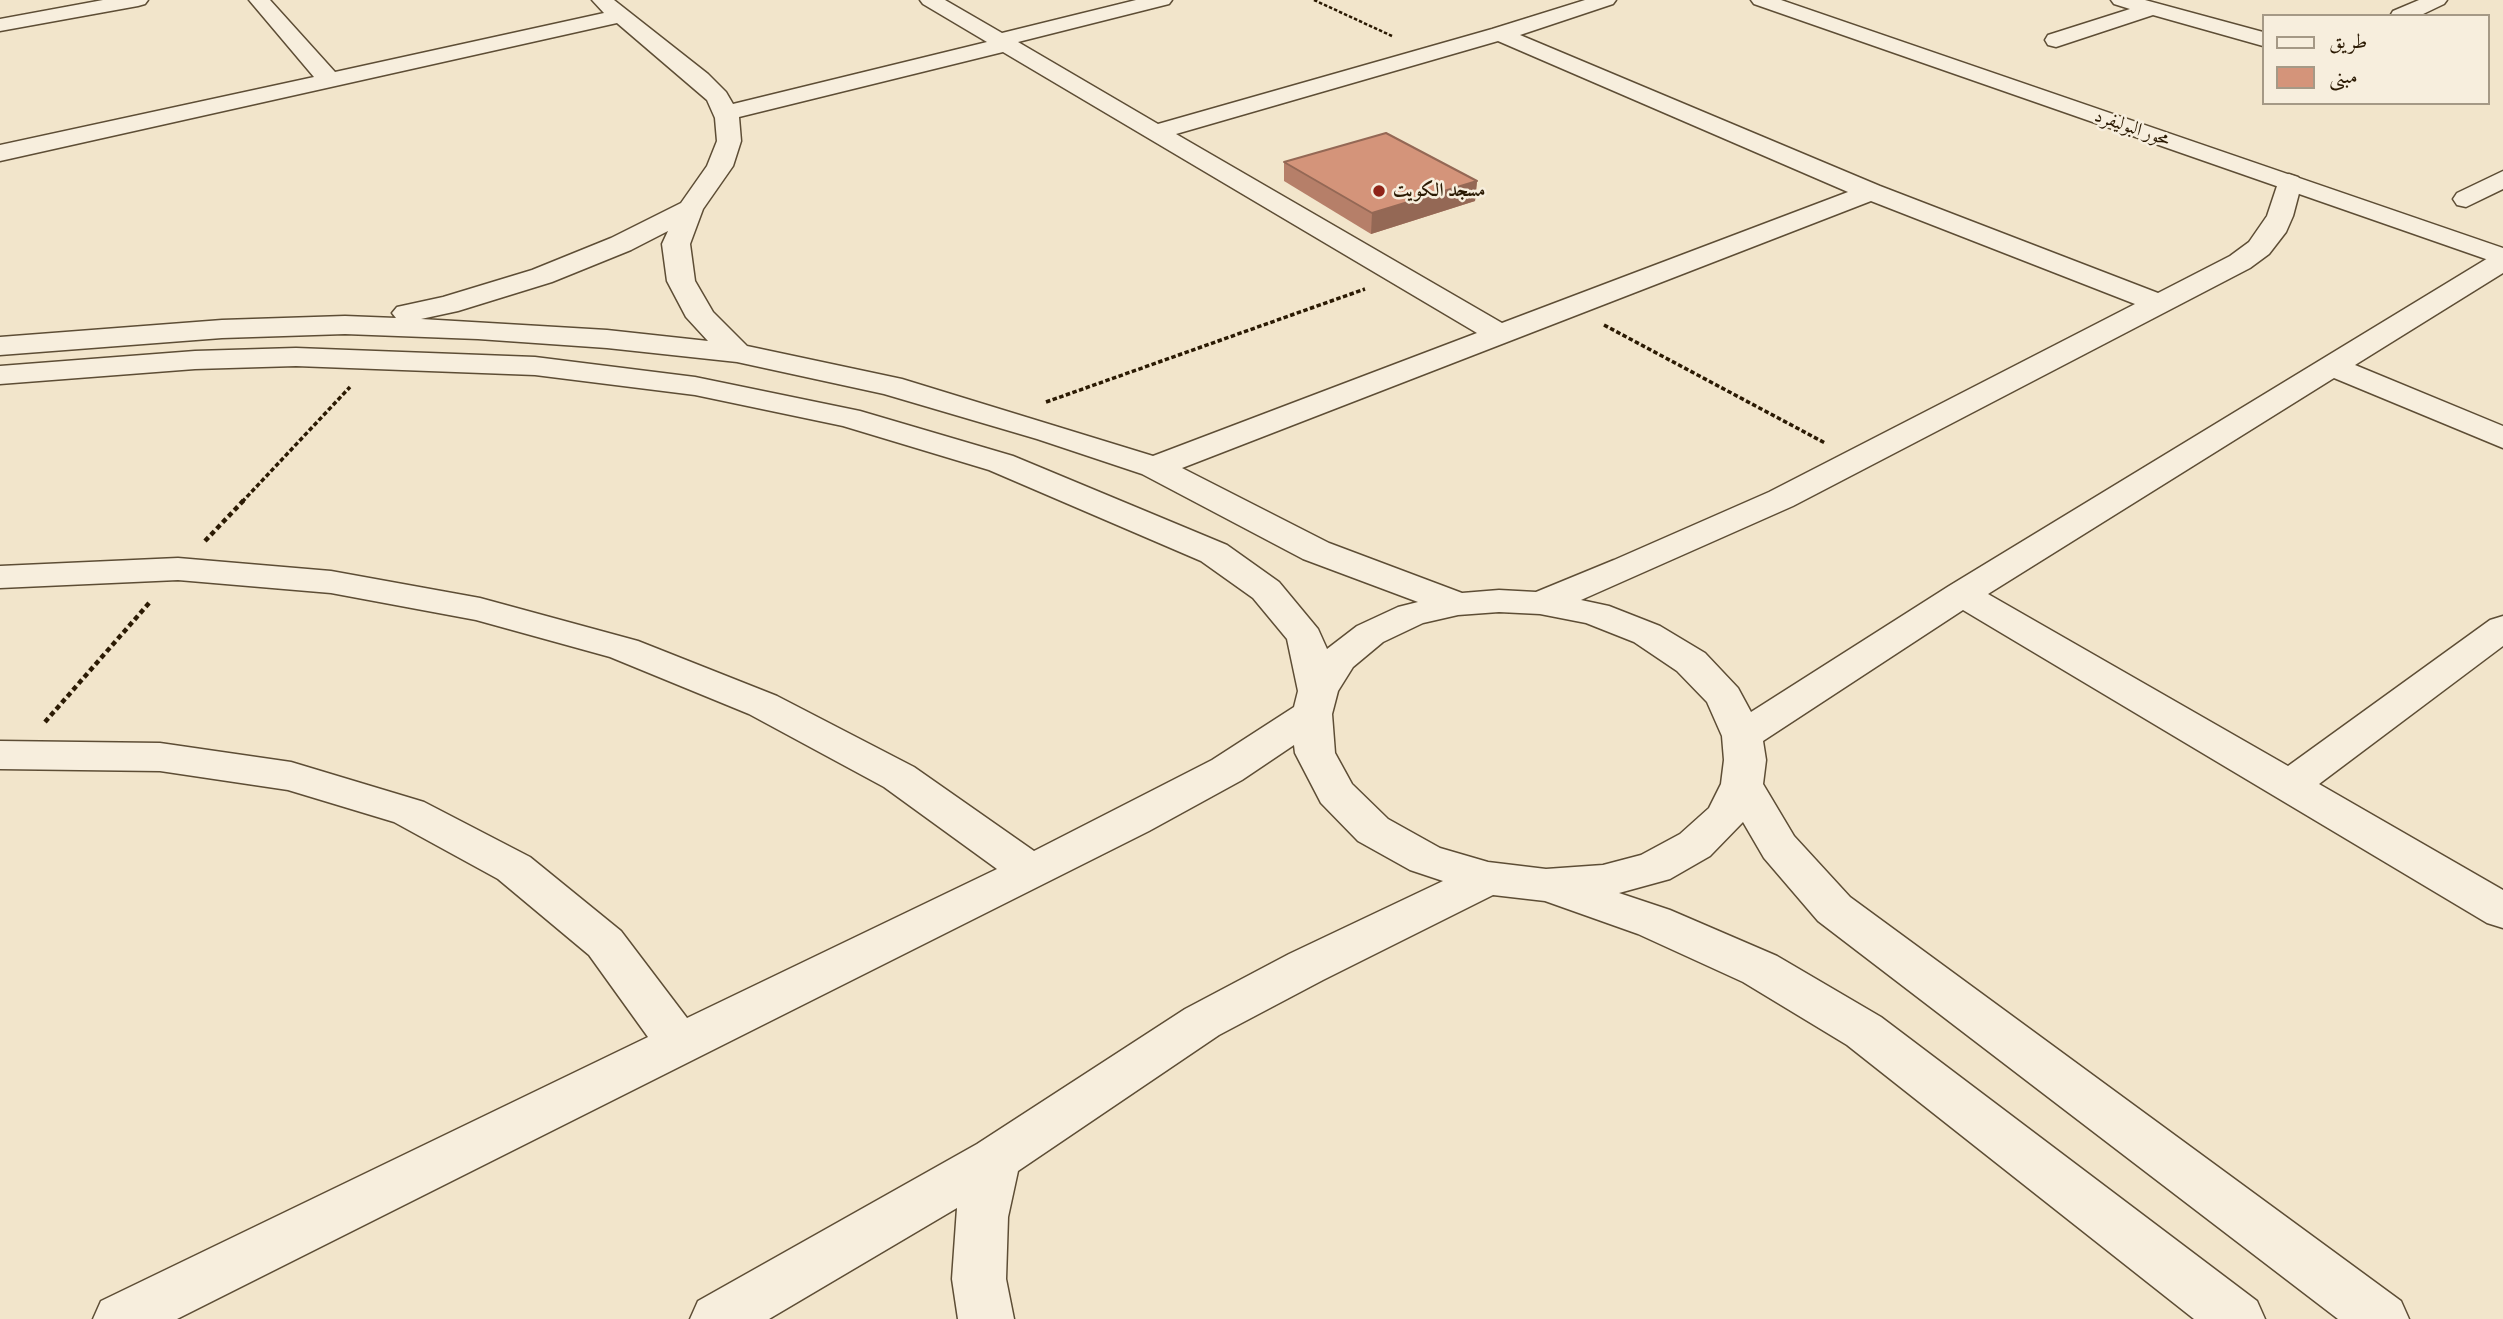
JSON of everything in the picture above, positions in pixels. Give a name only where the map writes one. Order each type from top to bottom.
[{"type":"street","points":[[0,25],[138,0]]},
{"type":"street","points":[[259,0],[329,80]]},
{"type":"street","points":[[600,0],[699,79],[718,97],[725,113],[729,141],[720,166],[690,209],[676,244],[681,281],[701,317],[737,354]]},
{"type":"street","points":[[930,0],[1500,334]]},
{"type":"street","points":[[725,113],[1162,0]]},
{"type":"street","points":[[1156,132],[1500,34],[1606,0]]},
{"type":"street","name":"محور البوليفرد","points":[[1761,0],[2289,182],[2503,259]]},
{"type":"street","name":"محور البوليفرد","points":[[1827,0],[2077,85]]},
{"type":"street","points":[[2121,0],[2262,39]]},
{"type":"street","points":[[2406,14],[2437,0]]},
{"type":"street","points":[[2056,40],[2151,9]]},
{"type":"street","points":[[0,153],[621,16]]},
{"type":"street","points":[[1500,34],[1871,192],[2158,303]]},
{"type":"street","points":[[2480,222],[2456,205],[2503,179]]},
{"type":"street","points":[[1540,603],[1782,499],[1854,459],[2240,262],[2272,232],[2280,216],[2289,182]]},
{"type":"street","points":[[1154,467],[1871,192]]},
{"type":"street","points":[[345,325],[448,305],[542,276],[621,244],[690,209]]},
{"type":"street","points":[[1742,736],[1962,594],[2334,367],[2503,259]]},
{"type":"street","points":[[0,346],[222,329],[345,325],[594,338],[737,354],[891,386],[1154,467],[1315,551],[1458,604]]},
{"type":"street","points":[[0,374],[195,360],[296,357],[535,366],[695,386],[849,418],[1001,463],[1213,553],[1266,590],[1305,637],[1315,702],[1315,753],[1336,793],[1373,830],[1426,859],[1488,878],[1546,885],[1603,881],[1654,867],[1695,845],[1725,817],[1742,784],[1745,760],[1742,736],[1724,697],[1691,662],[1634,629],[1596,614],[1540,603],[1499,601],[1458,604],[1411,615],[1370,634],[1339,659],[1315,702],[1227,769],[1134,820],[121,1319]]},
{"type":"street","points":[[2334,367],[2503,438]]},
{"type":"street","points":[[0,577],[178,569],[331,582],[480,609],[624,649],[763,705],[899,777],[1031,871]]},
{"type":"street","points":[[1962,594],[2503,911]]},
{"type":"street","points":[[2289,786],[2503,628]]},
{"type":"street","points":[[0,755],[160,757],[291,776],[409,812],[514,867],[605,943],[679,1042]]},
{"type":"street","points":[[1742,784],[1779,847],[1834,909],[2381,1319]]},
{"type":"street","points":[[718,1319],[995,1159],[1202,1022],[1306,967],[1488,878]]},
{"type":"street","points":[[1546,885],[1654,922],[1759,969],[1864,1031],[2237,1319]]},
{"type":"street","points":[[986,1319],[979,1279],[981,1217],[995,1159]]},
{"type":"path","points":[[1314,0],[1431,54]]},
{"type":"path","points":[[1001,418],[1402,276]]},
{"type":"path","points":[[1570,307],[1854,459]]},
{"type":"building","points":[[1386,133],[1477,181],[1372,213],[1284,162]]},
{"type":"place","name":"مسجد الكويت","points":[[1379,191]]}]
